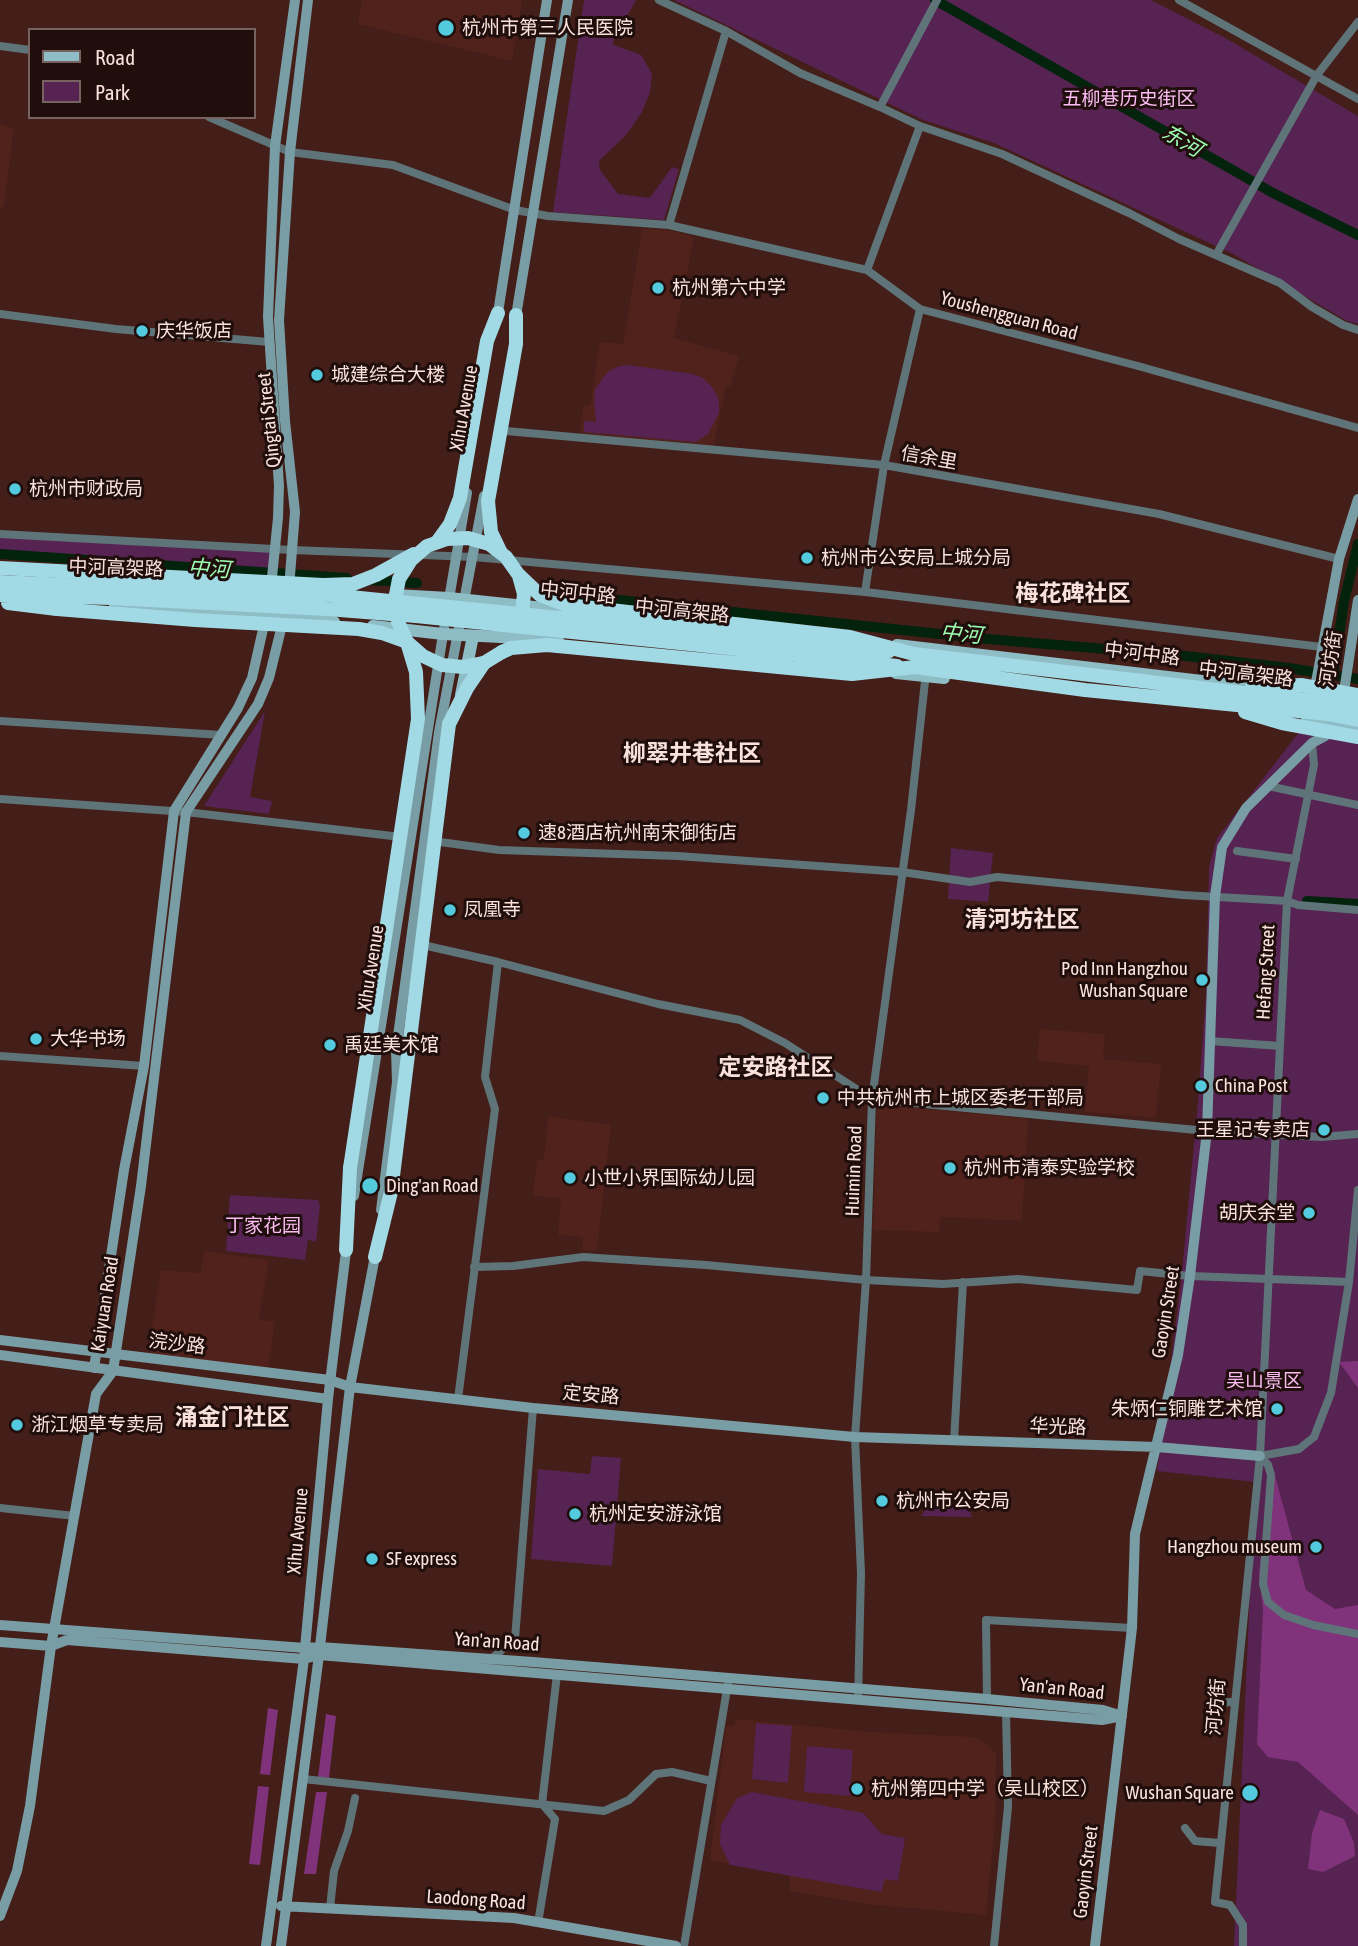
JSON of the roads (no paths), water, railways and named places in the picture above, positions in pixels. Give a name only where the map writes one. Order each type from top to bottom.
[{"type":"highway","points":[[346,1250],[350,1168],[418,719],[416,672],[398,622],[395,600],[400,579],[411,560],[432,544],[450,524],[460,498],[487,341],[498,313]]},
{"type":"highway","points":[[516,315],[516,344],[488,501],[491,532],[501,553],[540,595],[566,605],[850,637],[918,666]]},
{"type":"highway","points":[[0,570],[323,585],[353,584],[447,539],[468,538],[489,544],[501,553]]},
{"type":"highway","points":[[502,652],[516,636],[523,616],[524,594],[518,574]]},
{"type":"highway","name":"中河高架路","points":[[0,582],[330,595],[918,666],[1085,690],[1211,696],[1358,708]]},
{"type":"highway","name":"中河高架路","points":[[0,599],[71,596],[327,609],[918,666]]},
{"type":"highway","points":[[0,599],[57,609],[359,629],[382,633],[407,642],[423,656],[442,665],[463,667],[484,663],[511,648],[547,645],[852,674],[918,666]]},
{"type":"highway","points":[[375,1257],[391,1192],[449,724],[467,688],[484,663]]},
{"type":"highway","points":[[1211,696],[1301,685],[1358,695]]},
{"type":"highway","points":[[1211,696],[1282,723],[1358,737]]},
{"type":"highway","name":"中河高架路","points":[[1211,696],[1358,720]]},
{"type":"main road","name":"Qingtai Street","points":[[174,811],[222,736],[252,678],[271,584],[279,485],[269,342],[275,146],[295,0]]},
{"type":"main road","name":"Qingtai Street","points":[[186,812],[258,704],[269,678],[285,616],[295,512],[285,421],[279,320],[290,152],[308,0]]},
{"type":"main road","name":"Xihu Avenue","points":[[266,1946],[304,1654],[328,1399],[346,1250],[409,838],[515,210],[547,0]]},
{"type":"main road","name":"Xihu Avenue","points":[[281,1946],[349,1387],[375,1257],[397,1082],[396,1051],[439,732],[474,557],[568,0]]},
{"type":"main road","name":"Hefang Street","points":[[1312,743],[1313,694],[1321,650],[1339,559],[1358,499]]},
{"type":"main road","name":"中河中路","points":[[0,570],[289,585],[449,598],[734,630],[929,648],[1313,694],[1344,693],[1358,702]]},
{"type":"main road","points":[[0,599],[285,616],[443,634],[536,638],[918,666],[1358,727]]},
{"type":"main road","name":"河坊街","points":[[1335,723],[1344,693],[1358,600]]},
{"type":"main road","points":[[425,839],[433,830],[472,636]]},
{"type":"main road","name":"Gaoyin Street","points":[[1095,1946],[1132,1628],[1135,1534],[1178,1355],[1207,1131],[1215,896],[1222,847],[1246,808],[1312,743],[1325,736],[1335,723]]},
{"type":"main road","name":"Kaiyuan Road","points":[[94,1368],[124,1170],[144,1066],[174,811]]},
{"type":"main road","name":"Kaiyuan Road","points":[[0,1916],[17,1871],[30,1806],[51,1646],[96,1394],[113,1371],[141,1186],[186,812]]},
{"type":"main road","name":"浣沙路","points":[[0,1340],[330,1380],[349,1387]]},
{"type":"main road","points":[[0,1355],[328,1399],[349,1387]]},
{"type":"main road","name":"定安路","points":[[349,1387],[533,1408],[855,1437]]},
{"type":"main road","name":"华光路","points":[[855,1437],[1157,1447],[1260,1455]]},
{"type":"main road","name":"Yan'an Road","points":[[0,1625],[54,1628],[304,1654]]},
{"type":"main road","name":"Yan'an Road","points":[[0,1642],[51,1646],[66,1640],[304,1654],[319,1651],[492,1658],[858,1694],[1006,1712],[1102,1720],[1122,1716]]},
{"type":"main road","name":"Yan'an Road","points":[[319,1651],[557,1674],[728,1683]]},
{"type":"main road","name":"Yan'an Road","points":[[858,1694],[987,1699],[1103,1710],[1122,1716]]},
{"type":"main road","name":"Laodong Road","points":[[271,1906],[514,1918],[676,1946]]},
{"type":"street","points":[[659,0],[726,31],[800,73],[920,126],[1002,154],[1280,283],[1312,307],[1343,325],[1358,330]]},
{"type":"street","points":[[1179,0],[1358,99]]},
{"type":"street","points":[[880,107],[936,3]]},
{"type":"street","points":[[1216,255],[1317,75],[1358,22]]},
{"type":"street","points":[[669,225],[726,31]]},
{"type":"street","points":[[0,46],[28,50]]},
{"type":"street","name":"Youshengguan Road","points":[[214,119],[290,152],[393,165],[515,210],[534,214],[669,225],[867,270],[920,309],[1138,366],[1358,428]]},
{"type":"street","points":[[867,270],[920,126]]},
{"type":"street","points":[[865,592],[884,466],[920,309]]},
{"type":"street","points":[[0,314],[269,342]]},
{"type":"street","name":"信余里","points":[[506,431],[884,466],[1159,514],[1339,559]]},
{"type":"street","name":"中河中路","points":[[0,534],[292,555],[456,555],[865,592],[1321,650]]},
{"type":"street","name":"Huimin Road","points":[[858,1694],[861,1573],[855,1437],[866,1280],[872,1099],[902,872],[918,666],[929,648]]},
{"type":"street","points":[[0,721],[222,736]]},
{"type":"street","name":"Hefang Street","points":[[1260,1455],[1287,901],[1314,765],[1312,743]]},
{"type":"street","points":[[1268,786],[1358,805]]},
{"type":"street","points":[[0,799],[186,812],[409,838]]},
{"type":"street","points":[[440,842],[499,850],[678,856],[902,872],[970,882],[997,877],[1183,895],[1287,901],[1298,905],[1358,910]]},
{"type":"street","points":[[1237,851],[1296,859]]},
{"type":"street","points":[[423,945],[499,961],[658,1004],[740,1020],[785,1043],[872,1099],[1207,1131],[1321,1137],[1358,1134]]},
{"type":"street","points":[[457,1399],[495,1109],[485,1077],[499,961]]},
{"type":"street","points":[[1210,1041],[1280,1046]]},
{"type":"street","points":[[0,1056],[144,1066]]},
{"type":"street","points":[[1358,1190],[1349,1282],[1331,1393],[1314,1437],[1299,1449],[1260,1455],[1268,1465],[1271,1475],[1262,1584],[1268,1602],[1284,1615],[1313,1625],[1358,1634]]},
{"type":"street","points":[[474,1267],[513,1266],[583,1257],[866,1280],[962,1282],[1018,1279],[1137,1290],[1140,1270],[1190,1276],[1349,1282]]},
{"type":"street","points":[[954,1441],[962,1282]]},
{"type":"street","points":[[492,1658],[515,1639],[533,1408]]},
{"type":"street","name":"河坊街","points":[[1243,1946],[1243,1925],[1230,1905],[1216,1902],[1260,1455]]},
{"type":"street","points":[[0,1508],[75,1516]]},
{"type":"street","points":[[987,1699],[986,1620],[1132,1628]]},
{"type":"street","points":[[538,1923],[555,1819],[542,1804],[557,1674]]},
{"type":"street","points":[[684,1946],[728,1683]]},
{"type":"street","points":[[1215,1703],[1231,1702]]},
{"type":"street","points":[[994,1946],[1008,1807],[1006,1712]]},
{"type":"street","points":[[303,1779],[604,1811],[629,1800],[656,1773],[672,1772],[711,1782]]},
{"type":"street","points":[[330,1908],[334,1871],[348,1831],[355,1798]]},
{"type":"street","points":[[1185,1828],[1195,1841],[1220,1843]]},
{"type":"waterway","name":"东河","points":[[935,0],[1273,193],[1358,235]]},
{"type":"waterway","name":"东河","points":[[1333,675],[1344,601],[1358,544]]},
{"type":"waterway","name":"中河","points":[[0,554],[347,578]]},
{"type":"waterway","name":"中河","points":[[369,580],[417,583]]},
{"type":"waterway","name":"中河","points":[[563,594],[987,639],[1177,655],[1358,679]]},
{"type":"waterway","points":[[1307,901],[1358,904]]},
{"type":"place","name":"杭州市第三人民医院","points":[[446,28]]},
{"type":"place","name":"杭州第六中学","points":[[658,288]]},
{"type":"place","name":"庆华饭店","points":[[142,331]]},
{"type":"place","name":"城建综合大楼","points":[[317,375]]},
{"type":"place","name":"杭州市财政局","points":[[15,489]]},
{"type":"place","name":"杭州市公安局上城分局","points":[[807,558]]},
{"type":"place","name":"速8酒店杭州南宋御街店","points":[[524,833]]},
{"type":"place","name":"凤凰寺","points":[[450,910]]},
{"type":"place","name":"Pod Inn Hangzhou Wushan Square","points":[[1202,980]]},
{"type":"place","name":"大华书场","points":[[36,1039]]},
{"type":"place","name":"禹廷美术馆","points":[[330,1045]]},
{"type":"place","name":"China Post","points":[[1201,1086]]},
{"type":"place","name":"中共杭州市上城区委老干部局","points":[[823,1098]]},
{"type":"place","name":"王星记专卖店","points":[[1324,1130]]},
{"type":"place","name":"杭州市清泰实验学校","points":[[950,1168]]},
{"type":"place","name":"小世小界国际幼儿园","points":[[570,1178]]},
{"type":"place","name":"Ding'an Road","points":[[370,1186]]},
{"type":"place","name":"胡庆余堂","points":[[1309,1213]]},
{"type":"place","name":"朱炳仁铜雕艺术馆","points":[[1277,1409]]},
{"type":"place","name":"浙江烟草专卖局","points":[[17,1425]]},
{"type":"place","name":"杭州市公安局","points":[[882,1501]]},
{"type":"place","name":"杭州定安游泳馆","points":[[575,1514]]},
{"type":"place","name":"Hangzhou museum","points":[[1316,1547]]},
{"type":"place","name":"SF express","points":[[372,1559]]},
{"type":"place","name":"杭州第四中学（吴山校区）","points":[[857,1789]]},
{"type":"place","name":"Wushan Square","points":[[1250,1793]]},
{"type":"district","name":"梅花碑社区","points":[[1073,594]]},
{"type":"district","name":"柳翠井巷社区","points":[[692,754]]},
{"type":"district","name":"清河坊社区","points":[[1022,920]]},
{"type":"district","name":"定安路社区","points":[[776,1068]]},
{"type":"district","name":"涌金门社区","points":[[232,1418]]},
{"type":"park label","name":"五柳巷历史街区","points":[[1129,99]]},
{"type":"park label","name":"丁家花园","points":[[263,1226]]},
{"type":"park label","name":"吴山景区","points":[[1264,1381]]}]
